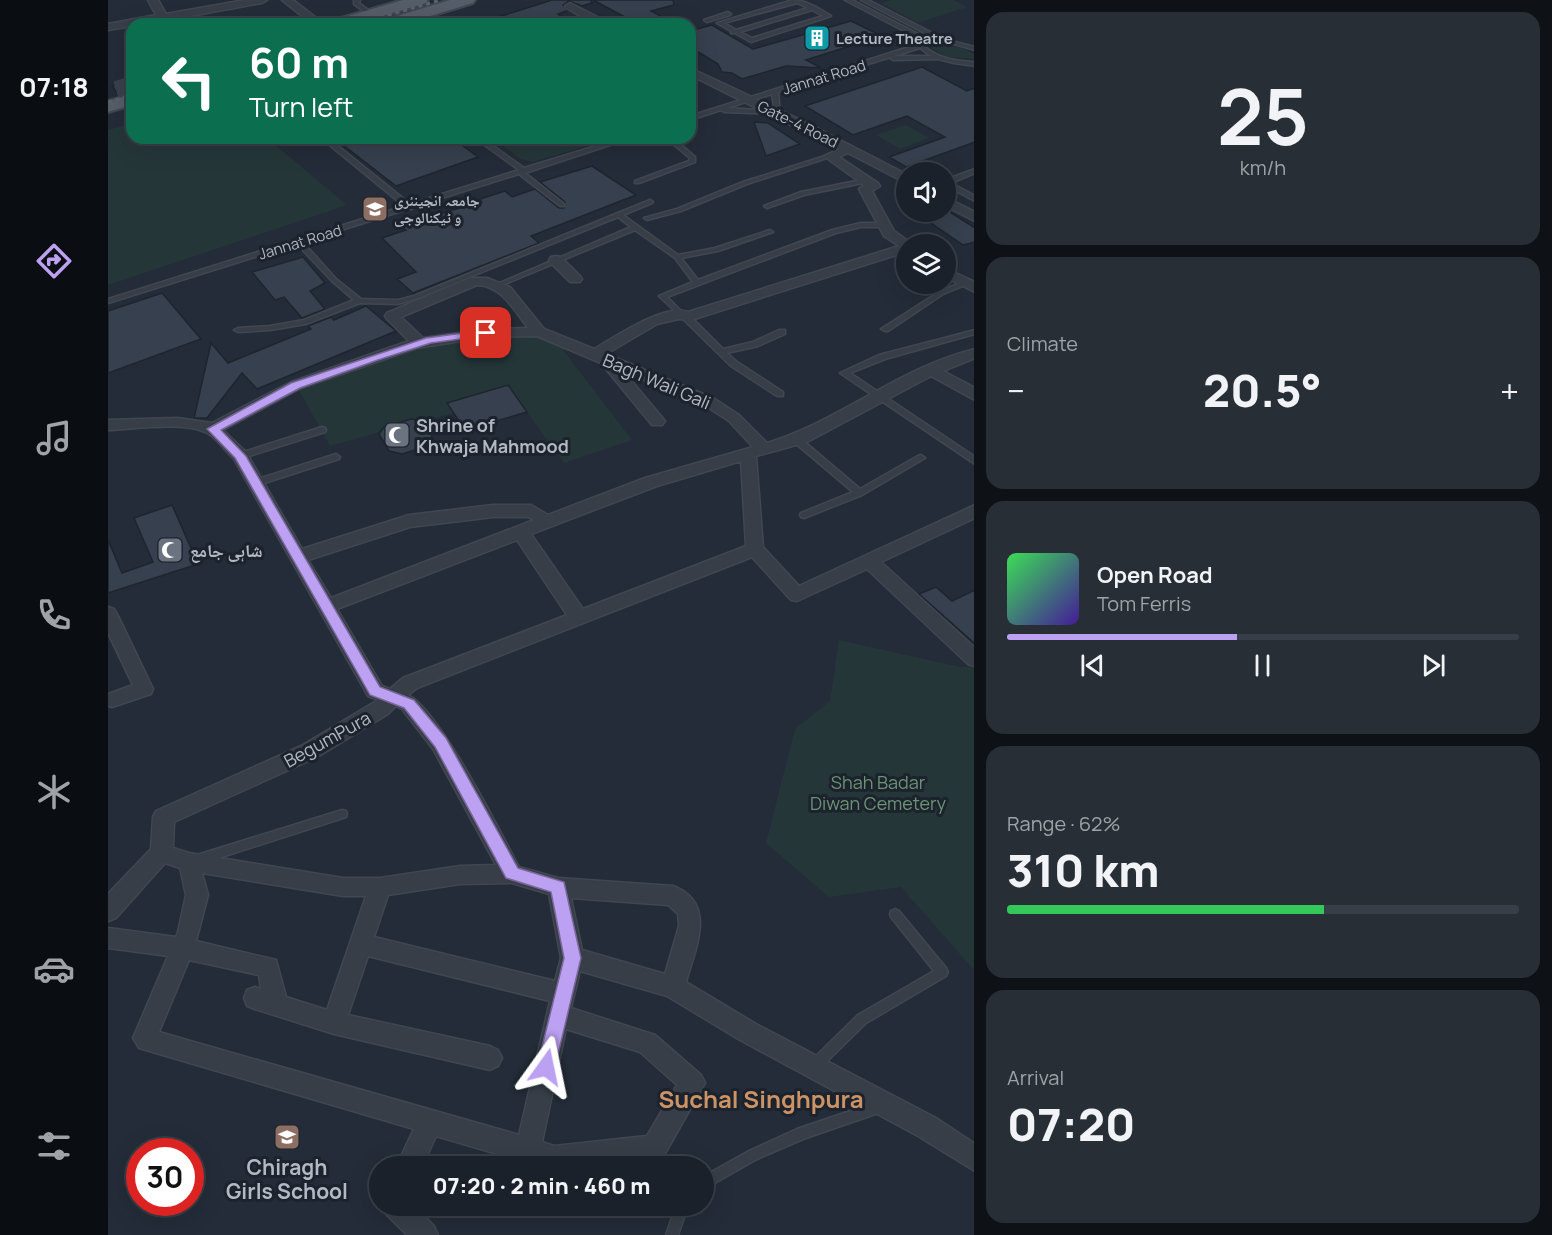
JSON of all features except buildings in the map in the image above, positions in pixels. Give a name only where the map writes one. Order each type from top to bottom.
[{"type":"main road","points":[[356,18],[420,0]]},
{"type":"main road","points":[[406,18],[467,0]]},
{"type":"main road","points":[[108,107],[117,94]]},
{"type":"street","points":[[153,0],[163,18],[262,0]]},
{"type":"street","points":[[287,0],[311,18]]},
{"type":"street","points":[[570,6],[592,18]]},
{"type":"street","points":[[108,27],[126,24]]},
{"type":"street","name":"Gate-4 Road","points":[[696,74],[896,174]]},
{"type":"street","points":[[830,156],[849,149]]},
{"type":"street","points":[[830,156],[874,186],[865,189],[889,233],[896,239]]},
{"type":"street","points":[[956,207],[974,216]]},
{"type":"street","points":[[657,422],[600,358],[652,321],[683,316],[896,250]]},
{"type":"street","points":[[556,260],[575,279]]},
{"type":"street","points":[[956,278],[970,285]]},
{"type":"street","points":[[418,342],[392,316],[475,281],[486,281],[498,285]]},
{"type":"street","name":"Bagh Wali Gali","points":[[498,285],[539,332]]},
{"type":"street","name":"Bagh Wali Gali","points":[[213,429],[296,385],[418,342],[486,333],[539,332],[708,401],[734,418],[756,450]]},
{"type":"street","points":[[325,607],[651,482],[797,440],[931,370],[974,353]]},
{"type":"street","points":[[931,370],[974,394]]},
{"type":"street","points":[[108,425],[171,423],[213,429]]},
{"type":"street","name":"BegumPura","points":[[213,429],[240,456],[375,691],[393,697]]},
{"type":"street","points":[[756,450],[755,549],[797,595],[974,511]]},
{"type":"street","points":[[298,557],[409,521],[493,511],[531,512],[539,515],[546,523]]},
{"type":"street","points":[[521,533],[578,616]]},
{"type":"street","points":[[512,873],[440,743],[409,704],[393,697],[410,683],[755,549]]},
{"type":"street","points":[[869,561],[974,658]]},
{"type":"street","points":[[108,614],[144,689],[112,700]]},
{"type":"street","name":"BegumPura","points":[[161,853],[165,831],[164,817],[310,751],[376,712],[393,697]]},
{"type":"street","points":[[108,911],[114,901],[161,853],[189,862],[343,887],[380,887],[460,875],[512,873],[558,887],[673,896],[688,909],[690,926],[673,987]]},
{"type":"street","points":[[189,862],[197,895],[189,932],[145,1039],[554,1158],[654,1148],[676,1107],[693,1083],[647,1043],[560,1005],[361,944]]},
{"type":"street","points":[[334,1023],[380,887]]},
{"type":"street","points":[[528,1150],[572,958],[558,887]]},
{"type":"street","points":[[108,938],[182,948],[268,967],[266,1001],[334,1023],[490,1058]]},
{"type":"street","points":[[572,958],[673,987],[748,1032],[927,1127],[974,1158]]},
{"type":"street","points":[[414,1156],[430,1122]]},
{"type":"street","points":[[406,1216],[424,1235]]},
{"type":"lane","points":[[357,0],[356,3],[370,14]]},
{"type":"lane","points":[[707,20],[777,0]]},
{"type":"lane","points":[[796,0],[828,16],[751,40],[720,23],[796,0]]},
{"type":"lane","points":[[848,0],[926,43],[946,42]]},
{"type":"lane","points":[[864,0],[946,42],[974,50]]},
{"type":"lane","points":[[733,32],[813,8]]},
{"type":"lane","points":[[926,43],[923,50],[942,58],[973,65]]},
{"type":"lane","name":"Jannat Road","points":[[696,116],[926,43]]},
{"type":"lane","points":[[884,58],[942,58]]},
{"type":"lane","points":[[719,109],[778,113],[775,92]]},
{"type":"lane","points":[[331,144],[410,208]]},
{"type":"lane","points":[[485,144],[562,205]]},
{"type":"lane","name":"Jannat Road","points":[[108,301],[299,243],[609,144]]},
{"type":"lane","points":[[637,182],[692,162],[693,158],[689,153],[677,144]]},
{"type":"lane","points":[[647,218],[679,210],[745,183],[830,156]]},
{"type":"lane","points":[[956,179],[974,171]]},
{"type":"lane","points":[[767,206],[803,194],[866,181]]},
{"type":"lane","points":[[956,189],[974,198]]},
{"type":"lane","points":[[238,330],[306,322],[359,302],[398,302],[416,297],[650,202]]},
{"type":"lane","points":[[619,215],[677,257],[697,283]]},
{"type":"lane","points":[[780,394],[734,364],[662,296],[834,231],[861,225],[885,225]]},
{"type":"lane","points":[[498,285],[636,227]]},
{"type":"lane","points":[[677,257],[716,249],[770,232]]},
{"type":"lane","points":[[299,243],[334,280],[359,302]]},
{"type":"lane","points":[[885,329],[941,292],[970,285]]},
{"type":"lane","points":[[722,352],[762,342],[782,332]]},
{"type":"lane","points":[[974,332],[882,357],[844,373],[974,460]]},
{"type":"lane","points":[[240,456],[322,430]]},
{"type":"lane","points":[[797,440],[859,493]]},
{"type":"lane","points":[[255,483],[336,457]]},
{"type":"lane","points":[[804,515],[859,493],[921,458]]},
{"type":"lane","points":[[189,862],[342,814]]},
{"type":"lane","points":[[813,1067],[862,1019],[942,972],[896,914]]},
{"type":"lane","points":[[714,1177],[753,1155],[801,1133],[885,1105]]},
{"type":"lane","points":[[672,1235],[679,1216]]},
{"type":"green space","points":[[892,0],[953,0],[967,7],[918,23],[881,3]]},
{"type":"green space","points":[[940,45],[963,48],[974,54],[974,59],[948,57],[931,48]]},
{"type":"green space","points":[[126,125],[126,144],[274,144],[347,205],[108,285],[108,130]]},
{"type":"green space","points":[[906,125],[929,138],[900,149],[876,135]]},
{"type":"green space","points":[[594,144],[532,162],[519,158],[502,145]]},
{"type":"green space","name":"Shrine of Khwaja Mahmood","points":[[539,332],[575,346],[563,350],[632,440],[564,463],[508,386],[448,403],[454,413],[422,421],[411,419],[384,427],[377,433],[330,446],[296,385],[419,342]]},
{"type":"green space","name":"Shah Badar Diwan Cemetery","points":[[839,640],[960,667],[974,666],[974,970],[901,887],[829,897],[766,843],[795,729],[830,701]]},
{"type":"tunnel","points":[[116,90],[126,87]]},
{"type":"railway","points":[[378,18],[441,0]]},
{"type":"railway","points":[[108,102],[126,97]]},
{"type":"place","name":"Lecture Theatre","points":[[817,38]]},
{"type":"place","name":"جامعہ انجینئری و ٹیکنالوجی","points":[[375,209]]},
{"type":"place","name":"Shrine of Khwaja Mahmood","points":[[397,435]]},
{"type":"place","name":"شاہی جامع","points":[[170,550]]},
{"type":"place","name":"Chiragh Girls School","points":[[287,1137]]},
{"type":"district","name":"Suchal Singhpura","points":[[761,1098]]},
{"type":"route","points":[[486,333],[414,344],[296,385],[213,429],[240,456],[375,691],[409,704],[440,743],[512,873],[558,887],[572,958],[546,1067]]}]
